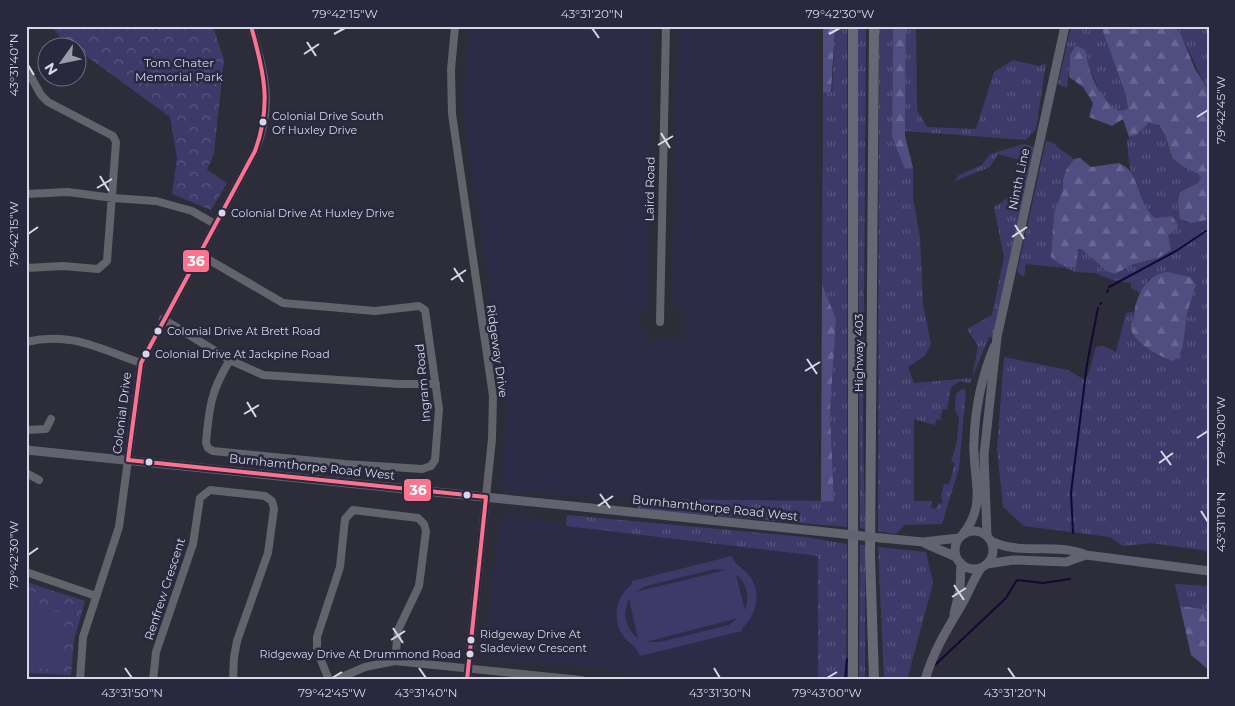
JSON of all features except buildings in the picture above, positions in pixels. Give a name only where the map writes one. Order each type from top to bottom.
[{"type":"highway","name":"Highway 403","points":[[853,26],[853,680]]},
{"type":"highway","name":"Highway 403","points":[[874,26],[870,556],[874,680]]},
{"type":"highway","points":[[868,680],[868,670],[873,661]]},
{"type":"main road","name":"Ninth Line","points":[[990,538],[984,455],[997,337],[1065,26]]},
{"type":"main road","name":"Ninth Line","points":[[961,536],[972,523],[977,510],[974,441],[985,373],[997,337]]},
{"type":"main road","name":"Burnhamthorpe Road West","points":[[26,450],[900,540],[923,542],[961,536]]},
{"type":"main road","points":[[953,617],[960,589],[959,561],[956,548],[961,536],[976,531],[1004,548],[1072,549],[1086,555],[1209,571]]},
{"type":"main road","points":[[925,680],[939,641],[993,553],[990,538]]},
{"type":"main road","name":"Burnhamthorpe Road West","points":[[923,542],[943,549],[959,561]]},
{"type":"main road","points":[[959,561],[970,568],[1013,560],[1066,562],[1086,555]]},
{"type":"street","name":"Colonial Drive","points":[[80,680],[82,643],[119,527],[141,363],[255,151],[265,117],[265,76],[251,26]]},
{"type":"street","name":"Ridgeway Drive","points":[[455,26],[451,70],[452,121],[493,396],[486,497],[467,680]]},
{"type":"street","name":"Laird Road","points":[[660,322],[666,26]]},
{"type":"street","points":[[26,68],[41,95],[48,102],[112,136],[116,142],[107,262],[98,269],[62,266],[26,268]]},
{"type":"street","points":[[26,194],[68,192],[156,201],[174,204],[215,224]]},
{"type":"street","name":"Ingram Road","points":[[199,254],[283,304],[376,311],[419,306],[425,310],[428,317],[439,410],[435,460],[430,466],[422,469],[345,464],[213,451],[208,448],[206,443],[210,402],[218,380],[230,360]]},
{"type":"street","points":[[163,319],[230,360],[263,375],[400,384],[436,384]]},
{"type":"street","points":[[26,342],[42,338],[67,338],[141,363]]},
{"type":"street","points":[[26,430],[46,429],[51,419]]},
{"type":"street","points":[[26,473],[40,480]]},
{"type":"street","name":"Renfrew Crescent","points":[[154,680],[156,652],[194,544],[200,498],[210,490],[265,496],[272,501],[274,509],[268,553],[237,641],[233,680]]},
{"type":"street","points":[[328,680],[317,650],[317,637],[340,567],[345,518],[353,510],[418,518],[424,524],[426,531],[421,580],[398,630],[395,661]]},
{"type":"street","points":[[26,572],[96,596]]},
{"type":"street","points":[[335,680],[365,668],[395,661],[581,680]]},
{"type":"shaded area","points":[[470,26],[653,26],[648,304],[637,322],[651,343],[674,337],[685,348],[686,316],[671,301],[678,26],[815,26],[815,502],[647,500],[505,491],[501,487],[508,403],[465,127],[463,104]]},
{"type":"shaded area","points":[[509,511],[566,526],[818,556],[818,680],[632,680],[619,672],[603,668],[488,658],[485,654],[500,518]]},
{"type":"shaded area","points":[[26,673],[71,675],[71,680],[26,680]]},
{"type":"green space","name":"Tom Chater Memorial Park","points":[[52,26],[213,26],[224,60],[214,153],[207,170],[227,183],[211,210],[172,194],[177,158],[170,117],[88,57],[88,38],[62,38]]},
{"type":"green space","points":[[823,26],[835,26],[831,92],[823,93]]},
{"type":"green space","points":[[835,26],[847,26],[847,527],[638,509],[637,499],[834,501],[830,412],[836,319],[822,284],[823,93],[832,92]]},
{"type":"green space","points":[[857,26],[866,26],[863,430],[865,529],[860,528]]},
{"type":"green space","points":[[879,26],[893,26],[892,137],[905,168],[913,168],[913,197],[920,238],[923,304],[931,344],[925,356],[908,367],[914,383],[972,378],[970,383],[960,381],[951,387],[947,410],[943,409],[940,419],[944,421],[937,419],[935,425],[914,419],[914,501],[932,501],[931,508],[936,509],[938,504],[943,503],[941,496],[944,484],[949,485],[955,463],[951,462],[957,441],[959,417],[955,410],[956,394],[962,389],[966,390],[959,468],[942,524],[905,525],[896,534],[878,531]]},
{"type":"green space","points":[[893,26],[906,26],[905,136],[913,168],[905,169],[892,137]]},
{"type":"green space","points":[[906,26],[916,26],[917,110],[927,127],[976,129],[994,72],[1013,60],[1039,66],[1046,63],[1036,129],[1026,140],[905,131]]},
{"type":"green space","points":[[1071,26],[1101,26],[1125,93],[1128,107],[1126,110],[1119,111],[1104,101],[1088,65],[1070,55],[1067,88],[1058,84]]},
{"type":"green space","points":[[1101,26],[1174,26],[1181,35],[1195,69],[1209,91],[1207,220],[1190,223],[1180,219],[1178,202],[1180,192],[1198,183],[1201,177],[1175,160],[1170,152],[1165,134],[1159,125],[1149,123],[1136,135],[1129,137],[1123,119],[1112,126],[1089,117],[1093,103],[1083,87],[1069,77],[1070,55],[1076,46],[1085,50],[1089,69],[1100,92],[1119,111],[1126,110],[1128,107],[1125,93]]},
{"type":"green space","points":[[1174,26],[1209,26],[1209,91],[1184,41]]},
{"type":"green space","points":[[1152,123],[1158,125],[1164,131],[1170,152],[1176,160],[1201,177],[1198,183],[1180,192],[1180,218],[1186,223],[1209,218],[1209,551],[1152,543],[1123,546],[1110,537],[1024,526],[1003,507],[997,448],[1004,357],[1068,370],[1083,379],[1088,375],[1096,347],[1103,346],[1116,352],[1126,313],[1133,312],[1131,331],[1138,341],[1149,349],[1173,361],[1183,346],[1187,313],[1196,285],[1149,279],[1140,293],[1131,288],[1131,283],[1112,280],[1095,273],[1075,272],[1066,268],[1026,264],[1024,277],[1017,272],[1046,141],[1054,143],[1074,159],[1066,170],[1063,190],[1054,213],[1051,257],[1081,249],[1108,272],[1115,274],[1134,264],[1158,258],[1170,232],[1172,216],[1155,218],[1142,202],[1131,172],[1127,140]]},
{"type":"green space","points":[[1024,144],[1034,147],[993,338],[989,337],[972,378],[978,346],[967,329],[992,315],[1004,257],[994,207],[1016,193],[1025,161],[998,154],[990,167],[955,181],[959,175],[982,165],[990,154]]},
{"type":"green space","points":[[1080,158],[1091,167],[1119,163],[1128,169],[1150,213],[1155,218],[1172,216],[1178,225],[1177,229],[1168,235],[1171,250],[1158,258],[1134,264],[1115,274],[1108,272],[1081,249],[1078,249],[1076,267],[1063,265],[1051,257],[1054,213],[1063,190],[1063,180],[1066,170],[1074,159]]},
{"type":"green space","points":[[1168,272],[1190,277],[1196,285],[1187,313],[1183,346],[1179,357],[1173,361],[1143,345],[1131,330],[1135,307],[1140,293],[1154,277]]},
{"type":"green space","points":[[822,284],[836,319],[830,412],[834,501],[821,502]]},
{"type":"green space","points":[[567,515],[805,537],[847,544],[846,680],[818,680],[818,556],[566,526]]},
{"type":"green space","points":[[860,545],[865,546],[865,680],[859,680]]},
{"type":"green space","points":[[878,547],[926,552],[933,583],[907,680],[884,680]]},
{"type":"green space","points":[[732,556],[752,581],[756,595],[755,609],[742,628],[742,631],[640,656],[636,648],[625,638],[618,624],[617,617],[619,602],[626,589],[632,584],[632,581]],"holes":[[[715,569],[726,570],[635,592],[646,586]],[[736,575],[745,586],[747,595],[745,610]],[[629,599],[638,638],[630,630],[626,620]],[[738,618],[729,625],[660,642],[646,642]]]},
{"type":"green space","points":[[26,582],[85,601],[74,640],[71,675],[26,673]]},
{"type":"green space","points":[[1175,584],[1209,586],[1209,614],[1204,609],[1180,606]]},
{"type":"green space","points":[[1180,606],[1204,609],[1209,614],[1209,670],[1191,655]]},
{"type":"green space","points":[[26,609],[61,612],[64,615],[60,671],[43,669],[26,663]]},
{"type":"waterway","points":[[1109,287],[1176,251],[1209,229]]},
{"type":"waterway","points":[[1073,533],[1071,493],[1087,364],[1098,308]]},
{"type":"waterway","points":[[935,665],[1006,598],[1017,580],[1043,583],[1070,579]]},
{"type":"waterway","points":[[845,680],[847,659]]},
{"type":"transit line","name":"36","points":[[251,26],[260,58],[264,88],[265,103],[260,134],[255,151],[141,363],[128,460],[486,497],[467,680]]},
{"type":"place","name":"Colonial Drive South Of Huxley Drive","points":[[263,122]]},
{"type":"place","name":"Colonial Drive At Huxley Drive","points":[[222,213]]},
{"type":"place","name":"Colonial Drive At Brett Road","points":[[158,331]]},
{"type":"place","name":"Colonial Drive At Jackpine Road","points":[[146,354]]},
{"type":"place","name":"Ridgeway Drive At Sladeview Crescent","points":[[471,640]]},
{"type":"place","name":"Ridgeway Drive At Drummond Road","points":[[470,654]]}]
